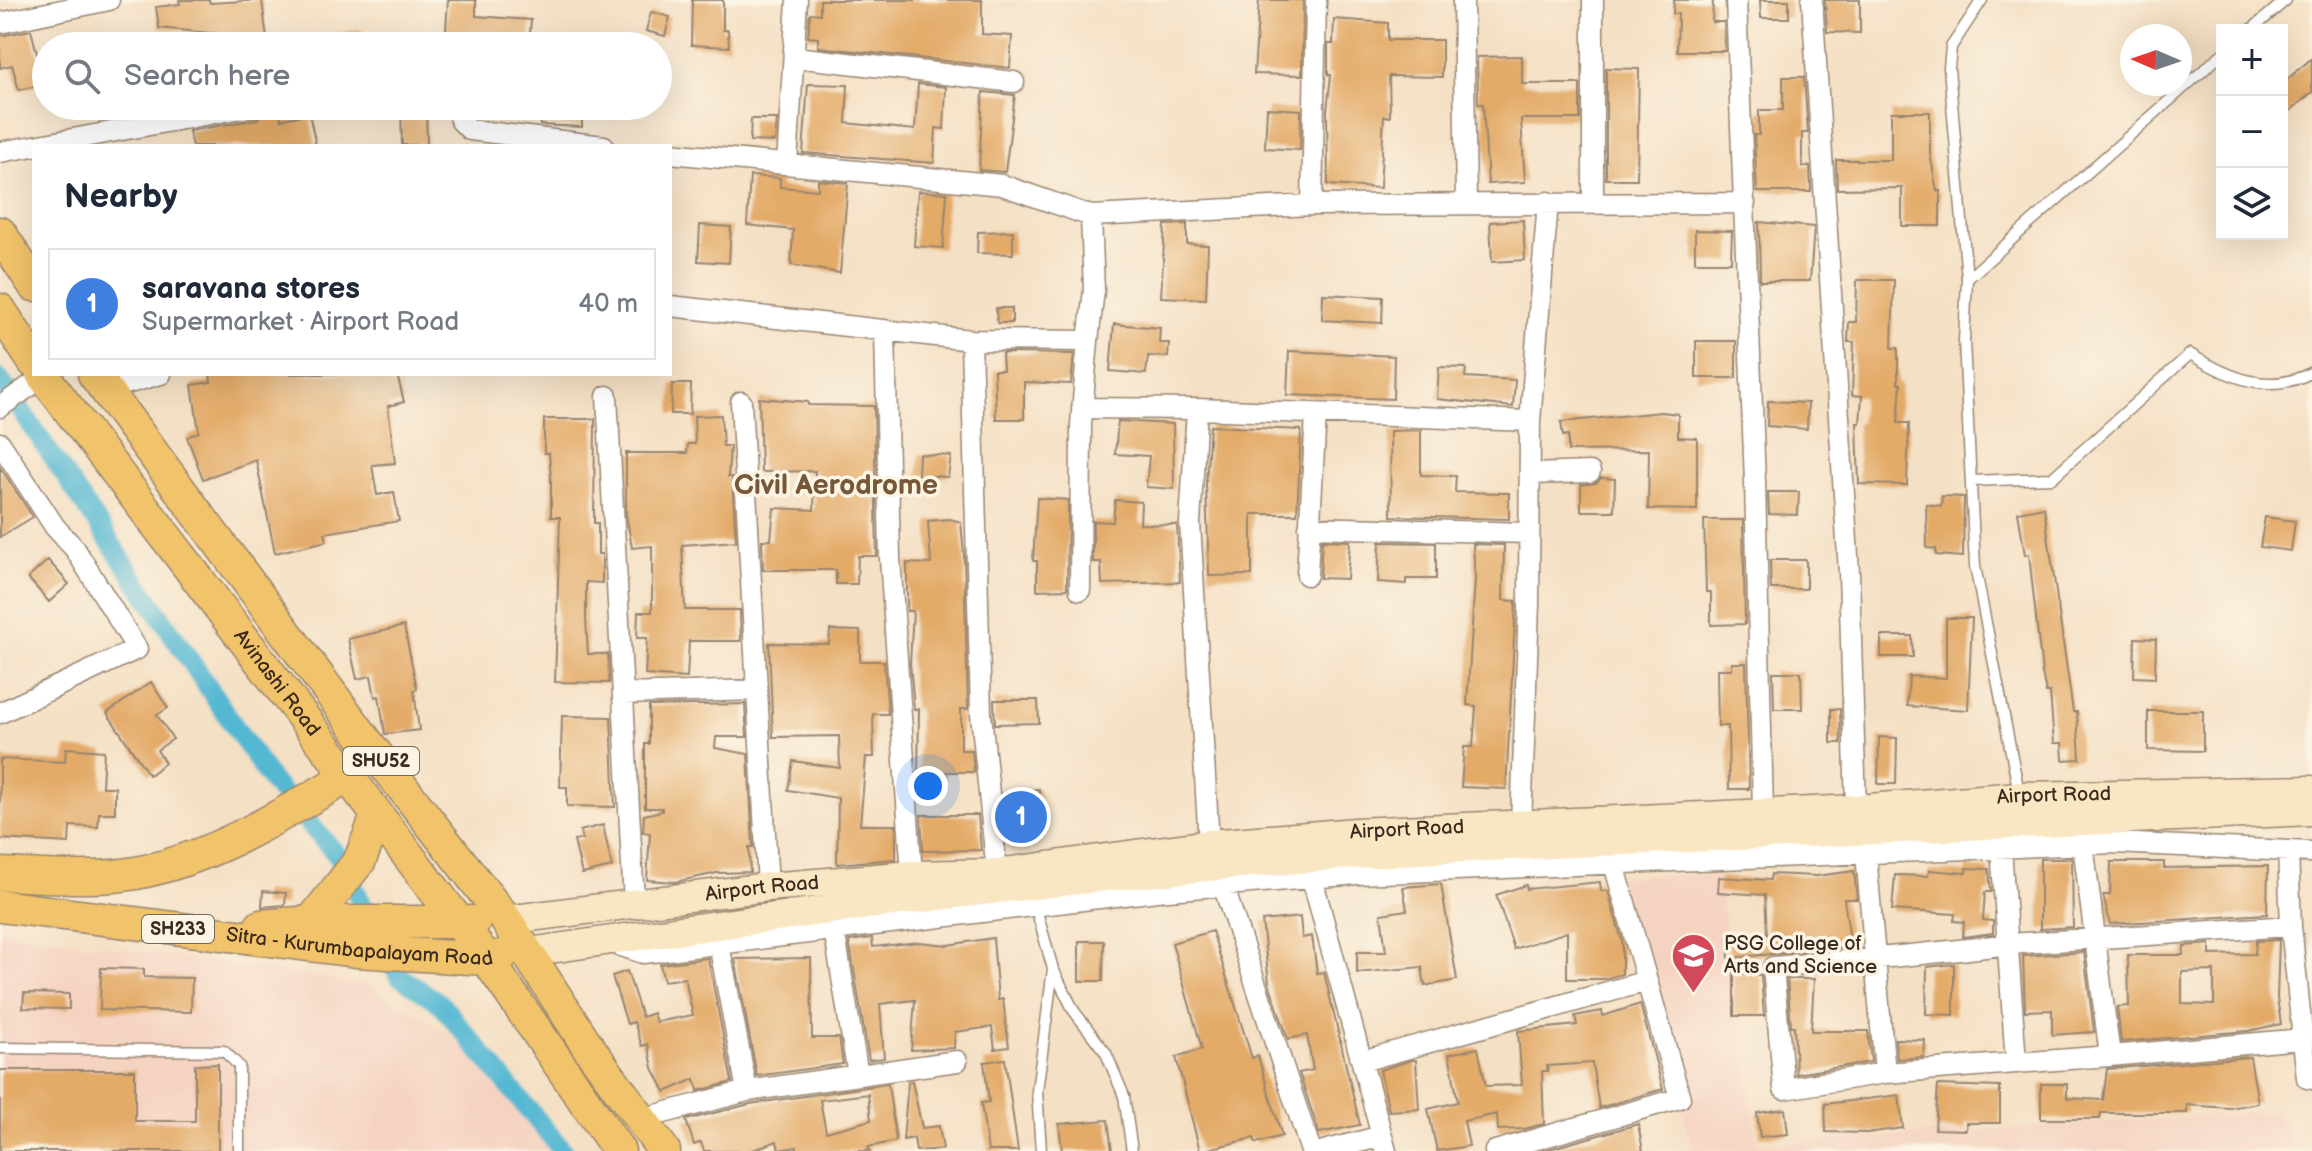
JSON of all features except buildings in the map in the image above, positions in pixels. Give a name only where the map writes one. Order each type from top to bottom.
[{"type":"main road","points":[[0,233],[32,282]]},
{"type":"main road","name":"Avinashi Road","points":[[0,310],[32,354]]},
{"type":"main road","name":"Avinashi Road","points":[[48,376],[339,782],[377,816],[487,959],[619,1151]]},
{"type":"main road","name":"Avinashi Road","points":[[100,382],[369,745],[506,920],[589,1048],[664,1151]]},
{"type":"main road","points":[[0,874],[133,874],[195,858],[260,827],[339,782]]},
{"type":"main road","points":[[319,922],[351,872],[377,816]]},
{"type":"main road","name":"Sitra - Kurumbapalayam Road","points":[[0,894],[226,927],[319,922],[458,923],[506,920]]},
{"type":"main road","name":"Sitra - Kurumbapalayam Road","points":[[0,906],[356,951],[487,959],[529,952]]},
{"type":"street","points":[[0,23],[43,7],[109,0]]},
{"type":"street","points":[[787,164],[797,0]]},
{"type":"street","points":[[1312,205],[1316,0]]},
{"type":"street","points":[[1463,0],[1466,204]]},
{"type":"street","points":[[1593,0],[1593,202]]},
{"type":"street","points":[[1736,0],[1763,812]]},
{"type":"street","points":[[1812,0],[1849,572],[1856,809]]},
{"type":"street","points":[[795,57],[1014,82]]},
{"type":"street","points":[[45,144],[177,120]]},
{"type":"street","points":[[461,120],[470,130],[572,144]]},
{"type":"street","points":[[0,152],[32,146]]},
{"type":"street","points":[[672,153],[1002,185],[1091,216],[1312,205],[1745,203]]},
{"type":"street","points":[[1521,825],[1532,474],[1530,421],[1548,202]]},
{"type":"street","points":[[1080,590],[1082,408],[1094,290],[1091,216]]},
{"type":"street","points":[[672,306],[971,340],[1088,341]]},
{"type":"street","points":[[885,330],[890,558],[912,875]]},
{"type":"street","points":[[971,340],[981,714],[997,873]]},
{"type":"street","points":[[0,407],[46,376]]},
{"type":"street","points":[[100,382],[146,376]]},
{"type":"street","points":[[607,396],[634,903]]},
{"type":"street","points":[[741,402],[768,887]]},
{"type":"street","points":[[1082,408],[1530,421]]},
{"type":"street","points":[[1197,409],[1190,523],[1209,844]]},
{"type":"street","points":[[1307,575],[1316,414]]},
{"type":"street","points":[[0,443],[55,527],[75,549],[137,649],[0,713]]},
{"type":"street","points":[[1532,474],[1590,472]]},
{"type":"street","points":[[1309,527],[1529,533]]},
{"type":"street","points":[[623,694],[757,690]]},
{"type":"street","name":"Airport Road","points":[[506,920],[768,887],[912,875],[997,873],[1209,844],[1356,832],[1856,809],[2019,796],[2312,790]]},
{"type":"street","name":"Airport Road","points":[[529,952],[676,929],[1286,859],[1419,850],[2312,811]]},
{"type":"street","points":[[605,940],[643,953],[1035,905],[1312,878],[2083,844],[2168,844],[2312,852]]},
{"type":"street","points":[[2083,844],[2110,1056]]},
{"type":"street","points":[[2001,848],[2016,1063]]},
{"type":"street","points":[[2288,851],[2291,926],[2305,993],[2303,1039],[2307,1078],[2312,1079]]},
{"type":"street","points":[[1866,854],[1885,1073]]},
{"type":"street","points":[[1495,1151],[1680,1098],[1614,864]]},
{"type":"street","points":[[1312,878],[1384,1144],[1324,1151]]},
{"type":"street","points":[[1223,885],[1311,1151]]},
{"type":"street","points":[[2291,926],[2093,937],[1773,967],[1784,1089],[1885,1073],[2303,1039]]},
{"type":"street","points":[[834,929],[858,1075]]},
{"type":"street","points":[[719,944],[747,1091]]},
{"type":"street","points":[[1362,1061],[1647,981]]},
{"type":"street","points":[[641,1119],[747,1091],[957,1061]]},
{"type":"lane","points":[[1982,0],[1951,47],[1949,68],[1967,279],[1964,341],[1975,566],[2025,824]]},
{"type":"lane","points":[[2258,24],[2286,0]]},
{"type":"lane","points":[[1967,279],[2216,59]]},
{"type":"lane","points":[[1971,481],[2052,478],[2190,354],[2226,375],[2262,385],[2312,372]]},
{"type":"lane","points":[[1035,905],[1053,969],[1074,1011],[1106,1053],[1124,1096],[1132,1151]]},
{"type":"lane","points":[[1041,1151],[1037,1091],[1053,969]]},
{"type":"lane","points":[[0,1048],[224,1051],[239,1066],[239,1151]]},
{"type":"shaded area","name":"PSG College of Arts and Science","points":[[1717,872],[1758,1145],[2277,1111],[2295,1151],[1693,1151],[1618,877]]},
{"type":"shaded area","points":[[0,931],[365,984],[494,1059],[555,1151],[0,1151]]},
{"type":"waterway","points":[[0,379],[272,782],[338,856],[399,976],[440,1003],[563,1151]]},
{"type":"place","name":"saravana stores","points":[[1021,817]]},
{"type":"place","name":"PSG College of Arts and Science","points":[[1693,994]]},
{"type":"district","name":"Civil Aerodrome","points":[[836,485]]}]
